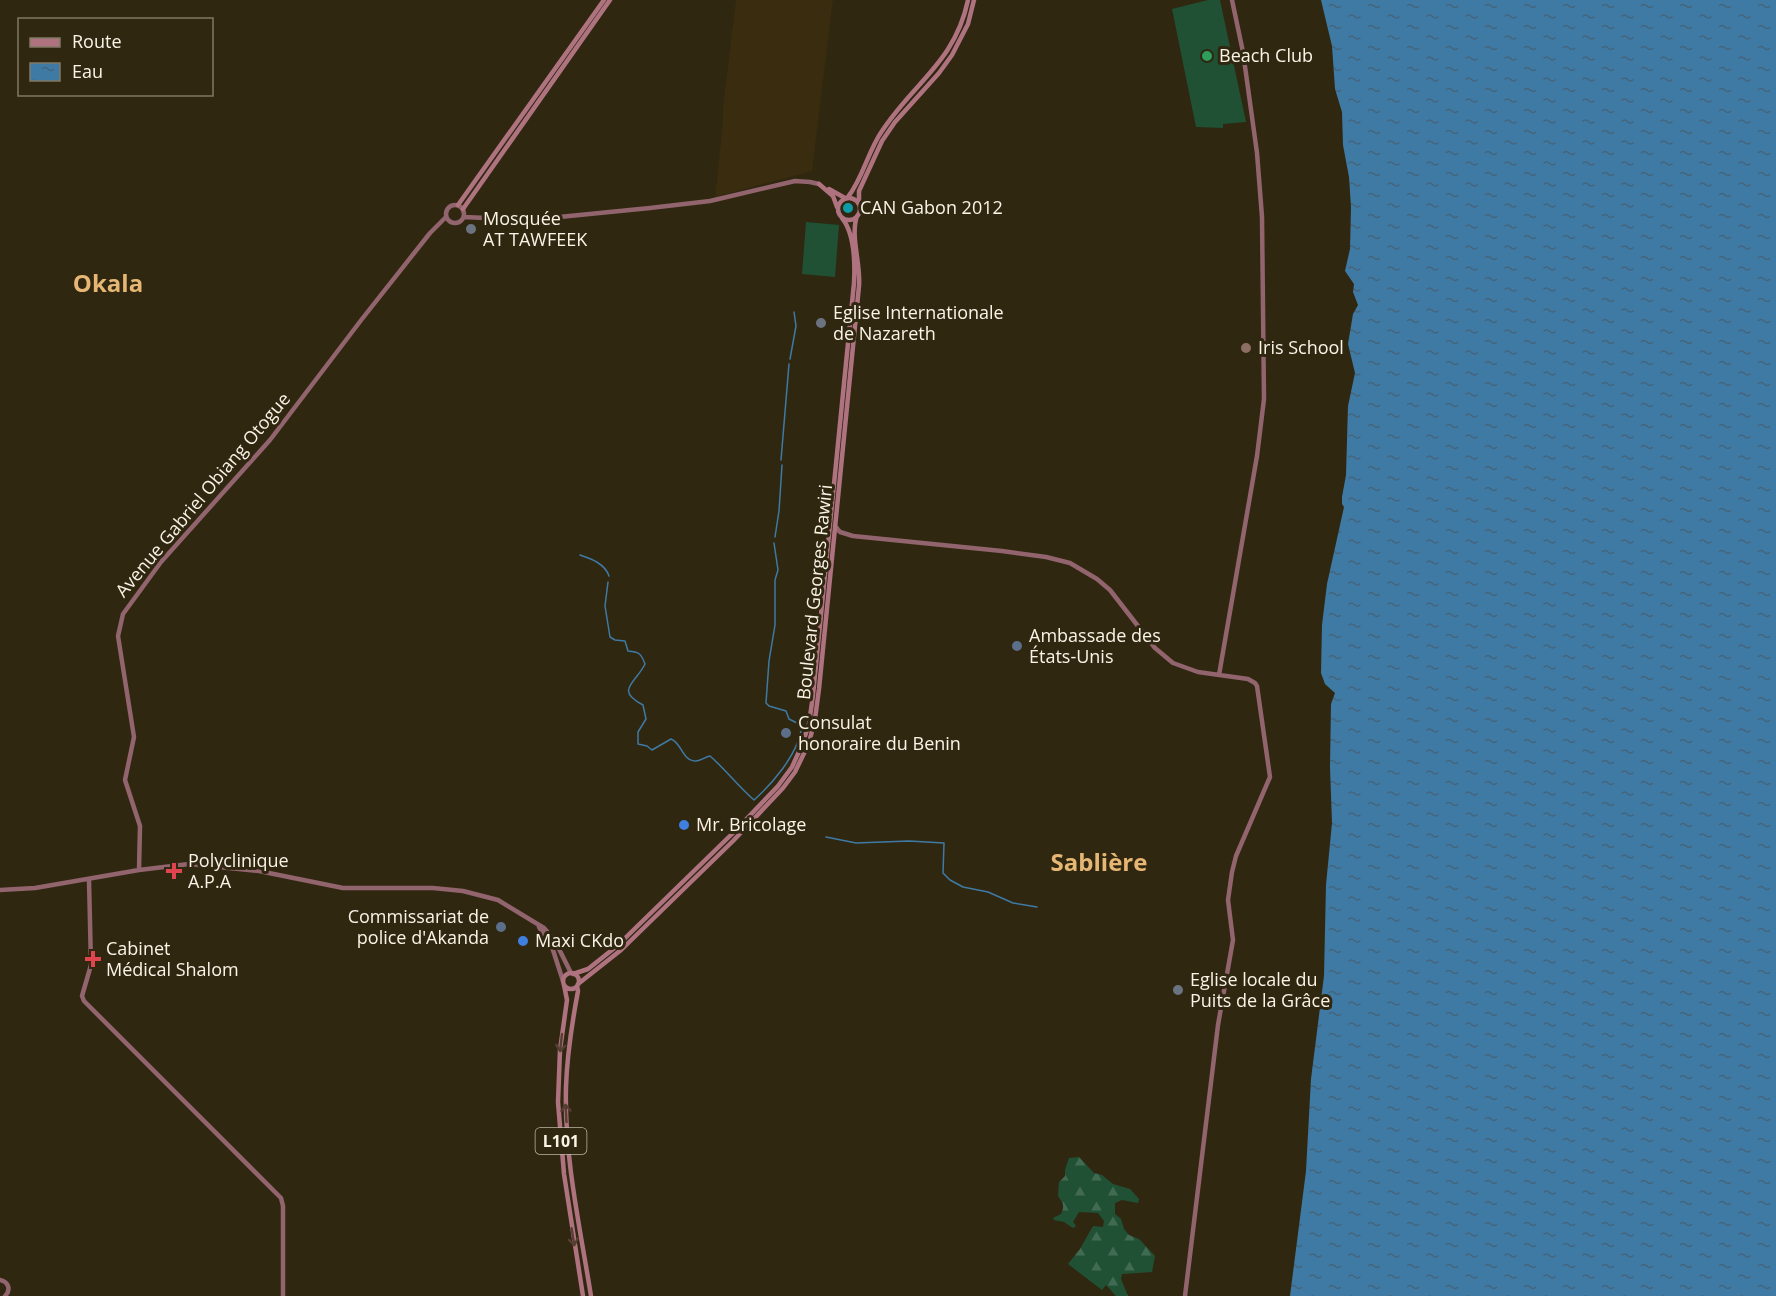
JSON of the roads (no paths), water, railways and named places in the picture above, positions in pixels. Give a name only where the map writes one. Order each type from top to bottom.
[{"type":"main road","points":[[461,207],[604,0]]},
{"type":"main road","points":[[461,207],[610,0]]},
{"type":"main road","points":[[837,207],[840,201],[855,188],[880,132],[938,65],[950,47],[962,22],[968,0]]},
{"type":"main road","points":[[819,184],[833,196],[838,213],[842,218],[850,220],[857,216],[860,210],[859,191],[882,141],[895,122],[952,55],[968,24],[974,0]]},
{"type":"main road","points":[[819,184],[859,203]]},
{"type":"main road","name":"Boulevard Georges Rawiri","points":[[578,985],[652,920],[765,808],[795,772],[805,752],[815,719],[860,281],[854,231],[857,216]]},
{"type":"main road","name":"Boulevard Georges Rawiri","points":[[572,973],[585,970],[612,951],[735,831],[784,778],[794,763],[805,738],[813,695],[854,283],[854,263],[849,231],[842,218]]},
{"type":"main road","points":[[572,973],[578,978],[578,985],[569,989],[564,983],[565,976],[572,973]]},
{"type":"main road","name":"L101","points":[[564,983],[567,1000],[560,1050],[558,1102],[564,1174],[583,1296]]},
{"type":"main road","name":"L101","points":[[578,985],[568,1052],[566,1110],[574,1190],[591,1296]]},
{"type":"street","points":[[1219,675],[1257,456],[1263,399],[1261,198],[1250,96],[1232,0]]},
{"type":"street","points":[[464,217],[529,220],[706,202],[795,182],[819,184]]},
{"type":"street","points":[[454,205],[461,207],[464,217],[460,222],[453,223],[446,217],[448,207],[454,205]]},
{"type":"street","name":"Avenue Gabriel Obiang Otogue","points":[[139,870],[140,826],[125,780],[134,737],[118,636],[120,620],[125,609],[161,562],[270,440],[358,324],[430,233],[446,217]]},
{"type":"street","points":[[835,525],[838,531],[846,535],[910,544],[1014,552],[1070,563],[1110,590],[1155,648],[1167,659],[1191,671],[1248,679],[1257,686],[1270,763],[1270,777],[1236,856],[1232,872],[1228,900],[1233,940],[1218,1025],[1185,1296]]},
{"type":"street","points":[[833,543],[838,537],[846,535]]},
{"type":"street","points":[[0,890],[29,889],[176,865],[208,865],[270,873],[343,888],[433,888],[463,891],[498,900],[538,924],[552,937],[572,973]]},
{"type":"street","points":[[89,880],[91,965],[82,996],[84,1001],[280,1198],[283,1206],[283,1296]]},
{"type":"street","points":[[538,924],[553,950],[564,983]]},
{"type":"street","points":[[0,1280],[7,1284],[13,1296]]},
{"type":"street","points":[[5,1296],[9,1290]]},
{"type":"water","points":[[1321,0],[1776,0],[1776,1296],[1290,1296],[1306,1171],[1311,1079],[1324,976],[1326,885],[1332,823],[1331,704],[1335,693],[1325,684],[1321,673],[1322,625],[1327,584],[1344,507],[1342,497],[1346,475],[1348,406],[1355,373],[1348,344],[1353,314],[1358,305],[1353,292],[1354,284],[1345,271],[1350,249],[1349,177],[1343,145],[1342,112],[1335,89],[1332,46]]},
{"type":"waterway","points":[[790,359],[796,326],[794,312]]},
{"type":"waterway","points":[[781,460],[789,364]]},
{"type":"waterway","points":[[775,537],[782,465]]},
{"type":"waterway","points":[[608,582],[605,606],[610,637],[625,641],[628,651],[639,654],[645,664],[629,690],[634,700],[643,705],[646,719],[638,732],[638,744],[652,750],[671,739],[691,760],[698,761],[710,756],[754,800],[783,768],[794,750],[801,731],[797,723],[789,719],[786,711],[766,703],[769,661],[775,625],[775,580],[778,570],[774,543]]},
{"type":"waterway","points":[[580,555],[601,565],[609,576]]},
{"type":"waterway","points":[[826,837],[856,843],[909,841],[944,843],[943,873],[950,880],[963,887],[988,892],[1013,903],[1037,907]]},
{"type":"place","name":"Beach Club","points":[[1207,56]]},
{"type":"place","name":"CAN Gabon 2012","points":[[848,208]]},
{"type":"place","name":"Mosquée AT TAWFEEK","points":[[471,229]]},
{"type":"place","name":"Eglise Internationale de Nazareth","points":[[821,323]]},
{"type":"place","name":"Iris School","points":[[1246,348]]},
{"type":"place","name":"Ambassade des États-Unis","points":[[1017,646]]},
{"type":"place","name":"Consulat honoraire du Benin","points":[[786,733]]},
{"type":"place","name":"Mr. Bricolage","points":[[684,825]]},
{"type":"place","name":"Polyclinique A.P.A","points":[[174,871]]},
{"type":"place","name":"Commissariat de police d'Akanda","points":[[501,927]]},
{"type":"place","name":"Maxi CKdo","points":[[523,941]]},
{"type":"place","name":"Cabinet Médical Shalom","points":[[93,959]]},
{"type":"place","name":"Eglise locale du Puits de la Grâce","points":[[1178,990]]},
{"type":"district","name":"Okala","points":[[108,284]]},
{"type":"district","name":"Sablière","points":[[1099,863]]}]
